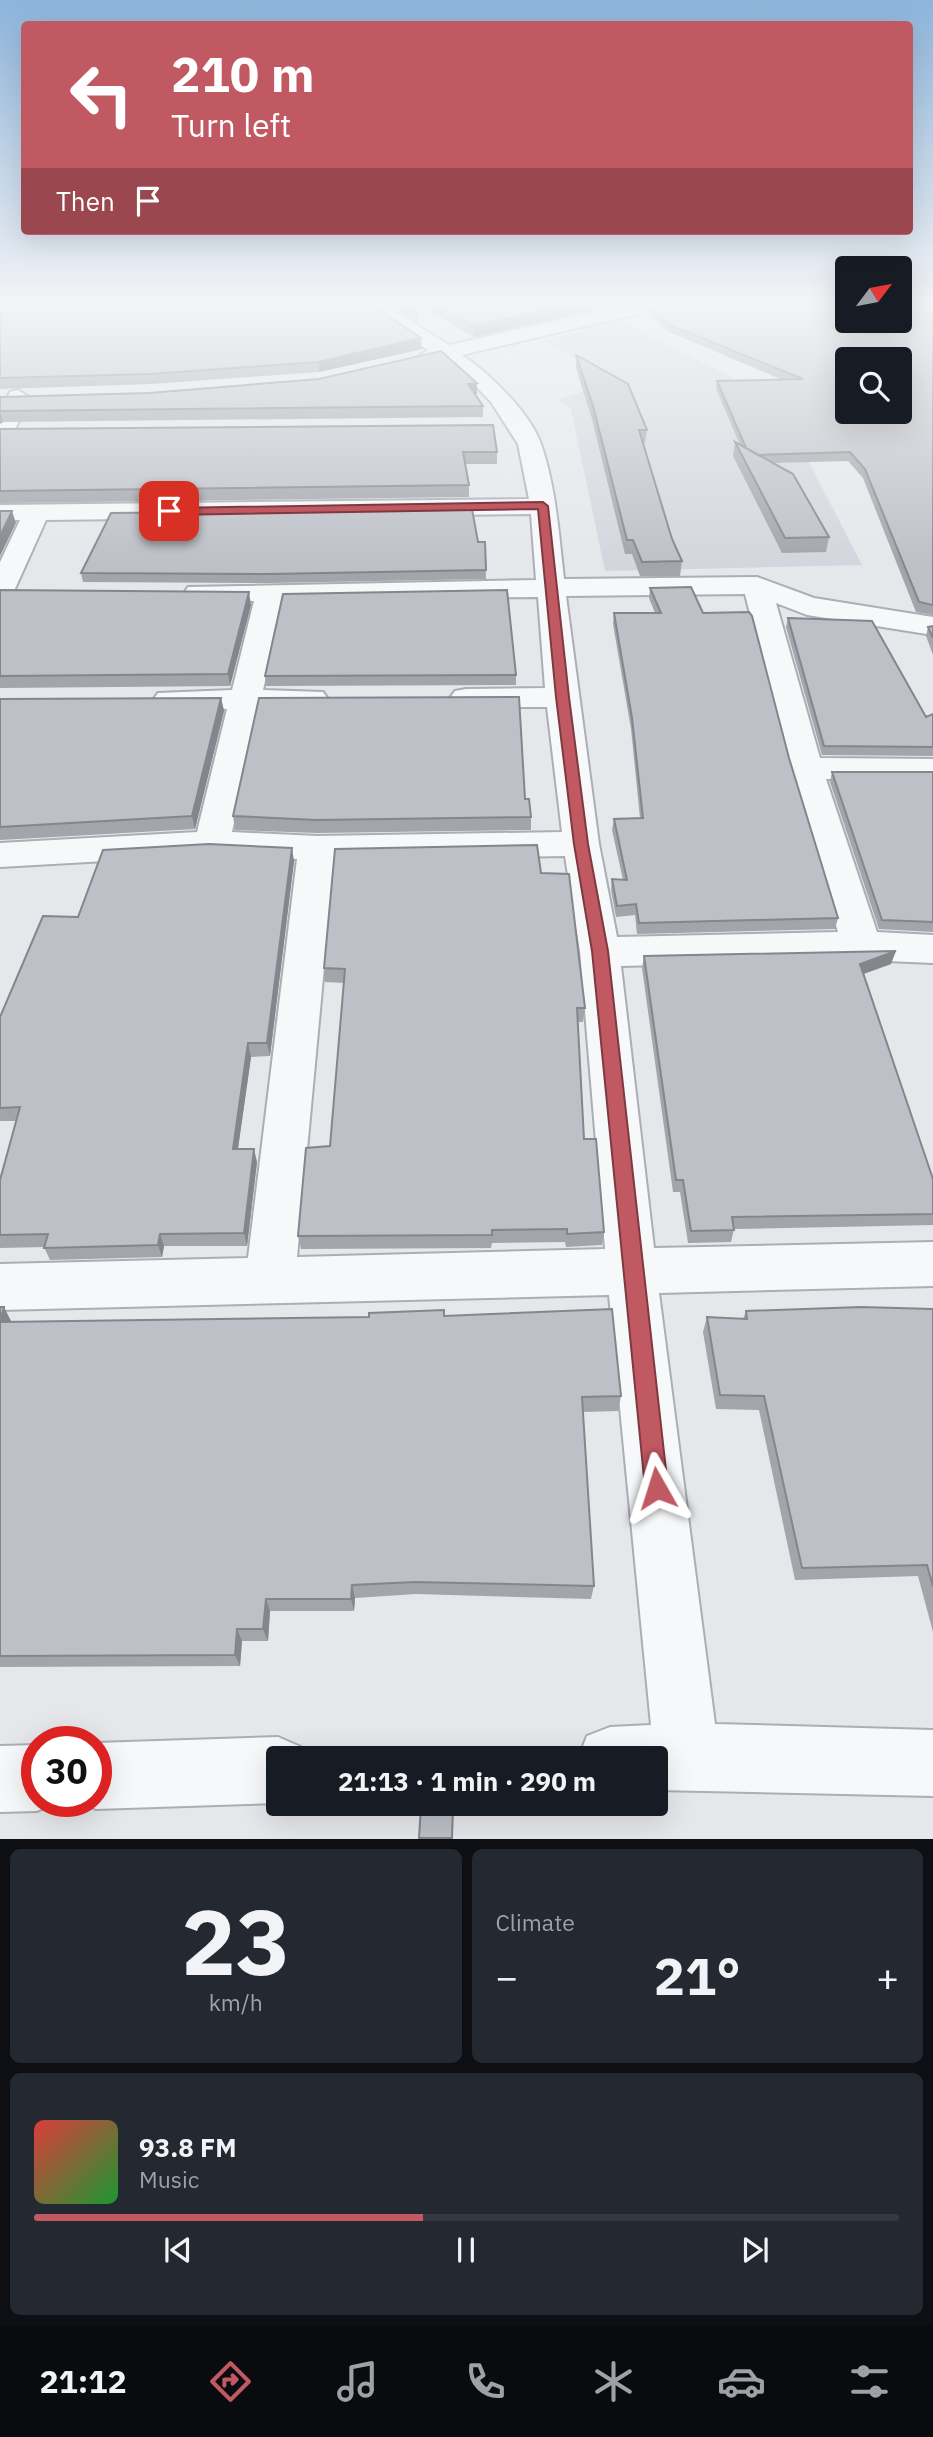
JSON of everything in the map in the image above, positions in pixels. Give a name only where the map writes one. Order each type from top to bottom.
[{"type":"street","points":[[488,391],[507,426],[530,444],[543,506],[562,697],[581,844],[600,951],[632,1273],[687,1756]]},
{"type":"street","points":[[30,432],[1,435],[9,398],[45,397]]},
{"type":"street","points":[[0,513],[543,506]]},
{"type":"street","points":[[9,592],[36,513]]},
{"type":"street","points":[[757,585],[806,768],[862,946]]},
{"type":"street","points":[[175,593],[270,594],[757,585],[807,606],[933,626]]},
{"type":"street","points":[[212,843],[270,594]]},
{"type":"street","points":[[439,698],[562,697]]},
{"type":"street","points":[[137,700],[342,699]]},
{"type":"street","points":[[806,768],[933,769]]},
{"type":"street","points":[[2,861],[212,843],[317,848],[581,844]]},
{"type":"street","points":[[270,1280],[317,848]]},
{"type":"street","points":[[600,951],[862,946],[933,949]]},
{"type":"street","points":[[0,1287],[933,1264]]},
{"type":"street","points":[[668,1757],[933,1763]]},
{"type":"street","points":[[112,1775],[266,1770]]},
{"type":"street","points":[[0,1779],[21,1778]]},
{"type":"shaded area","points":[[586,391],[759,391],[777,400],[862,565],[605,571],[571,409],[557,400]]},
{"type":"building","points":[[473,391],[483,406],[0,411],[0,397]]},
{"type":"building","points":[[588,391],[631,391],[647,430],[639,430],[672,539],[682,561],[642,562],[633,540],[627,540]]},
{"type":"building","points":[[721,391],[835,391],[835,424],[912,424],[912,391],[933,391],[933,605],[919,602],[865,469],[850,452],[758,455],[746,448]]},
{"type":"building","points":[[493,425],[497,452],[463,452],[469,485],[0,491],[0,429]]},
{"type":"building","points":[[735,442],[793,474],[829,537],[785,538]]},
{"type":"building","points":[[472,509],[478,542],[485,542],[486,570],[269,574],[81,573],[111,513]]},
{"type":"building","points":[[0,511],[12,511],[0,536]]},
{"type":"building","points":[[691,587],[703,613],[749,612],[752,616],[789,758],[838,918],[639,923],[636,904],[617,906],[612,879],[627,880],[614,819],[643,818],[632,718],[614,613],[661,613],[650,588]]},
{"type":"building","points":[[0,590],[249,592],[228,674],[0,676]]},
{"type":"building","points":[[507,590],[516,675],[265,676],[283,594]]},
{"type":"building","points":[[788,618],[872,621],[926,717],[933,714],[933,747],[824,746]]},
{"type":"building","points":[[519,697],[525,799],[529,799],[531,817],[316,820],[233,816],[259,698]]},
{"type":"building","points":[[221,698],[192,816],[0,827],[0,699]]},
{"type":"building","points":[[832,772],[933,772],[933,922],[882,920]]},
{"type":"building","points":[[209,844],[292,848],[267,1043],[248,1043],[233,1149],[254,1149],[244,1233],[160,1234],[158,1245],[44,1248],[48,1234],[0,1235],[0,1180],[20,1107],[0,1108],[0,1017],[43,916],[78,917],[103,850]]},
{"type":"building","points":[[537,845],[541,873],[569,874],[585,1008],[577,1008],[584,1139],[596,1139],[604,1232],[567,1234],[567,1229],[492,1230],[492,1235],[298,1236],[306,1148],[330,1146],[345,969],[324,968],[335,849]]},
{"type":"building","points":[[896,951],[860,964],[933,1179],[933,1214],[732,1217],[734,1230],[691,1231],[683,1180],[676,1180],[644,956]]},
{"type":"building","points":[[861,1307],[933,1309],[933,1586],[927,1565],[802,1568],[764,1396],[720,1395],[707,1317],[747,1319],[746,1311]]},
{"type":"building","points":[[612,1309],[621,1396],[582,1397],[594,1586],[415,1582],[352,1585],[351,1599],[266,1599],[263,1629],[237,1629],[235,1655],[0,1656],[0,1322],[369,1317],[369,1313],[444,1310],[444,1316]]},
{"type":"building","points":[[420,1816],[453,1816],[452,1838],[419,1838]]},
{"type":"route","points":[[169,511],[543,506],[562,697],[581,844],[600,951],[632,1273],[657,1488]]}]
